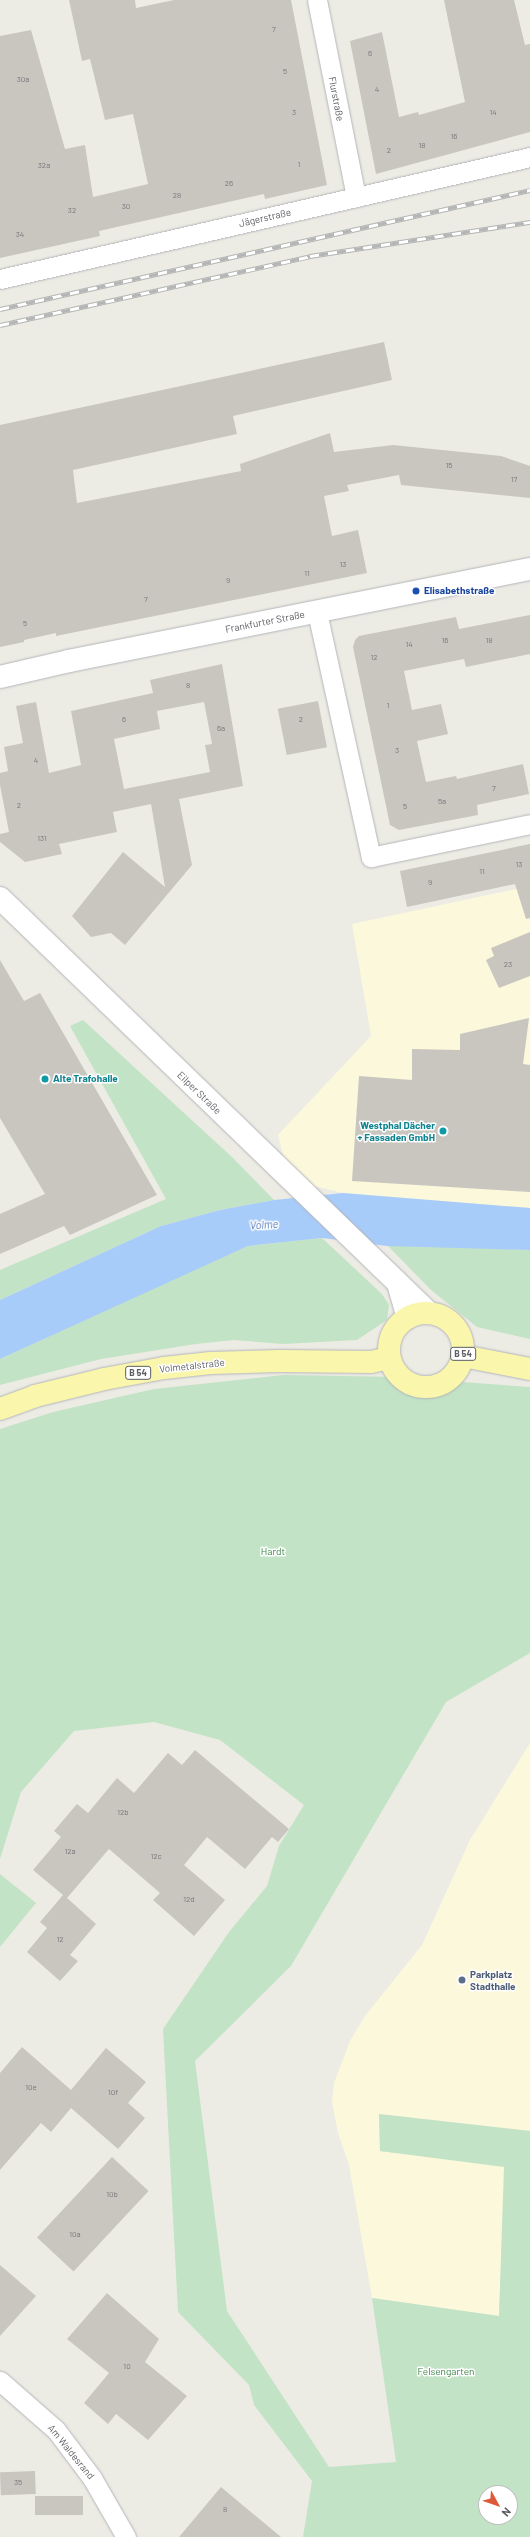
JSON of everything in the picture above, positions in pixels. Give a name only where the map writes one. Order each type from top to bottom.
[{"type":"main road","name":"B 54","points":[[390,1358],[400,1376],[410,1384],[422,1388],[442,1384],[453,1376],[463,1356],[460,1335],[453,1325],[443,1317],[419,1316]]},
{"type":"main road","points":[[390,1358],[392,1336],[419,1316]]},
{"type":"main road","name":"B 54","points":[[463,1356],[530,1369]]},
{"type":"main road","name":"Volmetalstraße","points":[[0,1409],[35,1396],[104,1379],[164,1368],[280,1361],[371,1362],[390,1358]]},
{"type":"street","name":"Flurstraße","points":[[317,0],[356,197]]},
{"type":"street","name":"Jägerstraße","points":[[0,279],[530,157]]},
{"type":"street","name":"Frankfurter Straße","points":[[0,677],[69,661],[530,569]]},
{"type":"street","points":[[317,612],[371,857],[530,824]]},
{"type":"street","name":"Eilper Straße","points":[[0,898],[399,1286],[419,1301],[419,1316]]},
{"type":"street","name":"Am Waldesrand","points":[[0,2381],[56,2430],[92,2478],[126,2537]]},
{"type":"shaded area","points":[[530,886],[530,1208],[343,1193],[289,1180],[278,1135],[371,1036],[352,924]]},
{"type":"shaded area","name":"Parkplatz Stadthalle","points":[[530,1743],[530,2131],[379,2114],[380,2151],[505,2166],[499,2316],[372,2298],[349,2165],[338,2133],[332,2102],[334,2083],[350,2041],[365,2016],[422,1945],[470,1840]]},
{"type":"green space","points":[[83,1020],[233,1158],[274,1200],[220,1210],[161,1226],[0,1300],[0,1270],[166,1199],[70,1026]]},
{"type":"green space","points":[[322,1238],[382,1294],[389,1305],[387,1320],[357,1340],[283,1344],[234,1340],[196,1344],[101,1359],[0,1385],[0,1359],[200,1267],[248,1246]]},
{"type":"green space","points":[[425,1245],[530,1250],[530,1339],[477,1327],[431,1290],[388,1246]]},
{"type":"green space","points":[[283,1375],[399,1377],[458,1384],[462,1382],[530,1387],[530,1653],[446,1702],[291,1966],[195,2061],[227,2311],[329,2467],[396,2462],[372,2298],[499,2316],[504,2167],[380,2151],[379,2114],[530,2131],[530,2537],[303,2537],[312,2481],[254,2405],[249,2385],[178,2312],[163,2029],[229,1932],[267,1886],[279,1846],[304,1805],[220,1740],[154,1722],[74,1731],[21,1792],[0,1859],[0,1429],[53,1412],[154,1389]]},
{"type":"green space","points":[[0,1874],[36,1903],[0,1947]]},
{"type":"water","name":"Volme","points":[[343,1193],[530,1208],[530,1250],[387,1246],[322,1238],[248,1246],[0,1359],[0,1300],[161,1226],[220,1210],[274,1200]]},
{"type":"building","points":[[69,0],[135,0],[136,8],[174,0],[291,0],[327,185],[265,199],[264,194],[99,231],[100,236],[0,258],[0,36],[31,30],[65,149],[85,145],[93,197],[148,184],[133,114],[105,120],[90,59],[82,61]]},
{"type":"building","points":[[444,0],[514,0],[525,45],[530,44],[530,132],[376,174],[350,41],[382,32],[399,117],[418,112],[419,115],[465,102]]},
{"type":"building","points":[[384,342],[392,380],[233,416],[237,434],[73,470],[77,503],[241,471],[240,464],[330,433],[334,452],[393,445],[501,456],[530,466],[530,498],[401,485],[399,475],[347,485],[349,491],[324,496],[332,536],[358,530],[367,573],[56,636],[56,633],[0,647],[0,425]]},
{"type":"building","points":[[530,615],[530,654],[466,667],[464,659],[404,671],[412,710],[441,704],[448,734],[417,741],[426,782],[456,776],[457,779],[523,764],[529,794],[477,805],[478,815],[399,830],[390,825],[353,647],[355,640],[359,636],[456,617],[459,629]]},
{"type":"building","points":[[222,664],[243,786],[179,799],[192,865],[125,945],[111,933],[91,937],[72,916],[123,852],[165,887],[151,804],[113,812],[117,832],[59,844],[62,854],[25,862],[0,842],[0,834],[9,832],[0,785],[0,773],[8,771],[4,747],[23,743],[16,706],[36,702],[49,773],[81,765],[71,711],[153,693],[150,680]],"holes":[[[204,702],[212,744],[205,745],[210,772],[124,789],[114,739],[160,729],[157,711]]]},
{"type":"building","points":[[318,701],[327,747],[287,755],[278,709]]},
{"type":"building","points":[[530,844],[530,918],[526,919],[515,884],[407,907],[400,871]]},
{"type":"building","points":[[530,932],[530,976],[499,988],[486,960],[494,956],[491,948]]},
{"type":"building","name":"Alte Trafohalle","points":[[0,960],[24,1001],[40,993],[157,1195],[70,1235],[64,1226],[0,1254],[0,1214],[45,1194],[0,1118]]},
{"type":"building","name":"Westphal Dächer + Fassaden GmbH","points":[[529,1018],[523,1064],[530,1065],[530,1192],[352,1181],[359,1076],[412,1080],[412,1049],[460,1050],[460,1034]]},
{"type":"building","points":[[195,1750],[289,1829],[278,1842],[272,1837],[245,1869],[207,1837],[184,1865],[225,1900],[194,1936],[153,1900],[160,1893],[109,1849],[67,1898],[96,1924],[70,1955],[78,1961],[60,1981],[27,1952],[47,1928],[40,1922],[63,1895],[33,1870],[61,1837],[54,1831],[77,1804],[88,1813],[117,1778],[134,1793],[168,1753],[182,1765]]},
{"type":"building","points":[[22,2047],[71,2090],[106,2048],[146,2082],[128,2103],[145,2118],[118,2149],[71,2108],[51,2132],[41,2123],[0,2170],[0,2073]]},
{"type":"building","points":[[112,2157],[149,2191],[74,2272],[37,2237]]},
{"type":"building","points":[[0,2265],[36,2296],[0,2336]]},
{"type":"building","points":[[107,2293],[159,2339],[145,2362],[187,2396],[148,2440],[116,2414],[108,2424],[84,2403],[109,2373],[67,2339]]},
{"type":"building","points":[[35,2471],[36,2494],[1,2495],[0,2472]]},
{"type":"building","points":[[221,2487],[281,2537],[179,2537]]},
{"type":"building","points":[[35,2496],[83,2496],[83,2515],[35,2515]]},
{"type":"railway","points":[[0,309],[530,190]]},
{"type":"railway","points":[[0,325],[310,256],[530,222]]},
{"type":"place","name":"Elisabethstraße","points":[[416,591]]},
{"type":"place","name":"Alte Trafohalle","points":[[45,1079]]},
{"type":"place","name":"Westphal Dächer + Fassaden GmbH","points":[[443,1131]]},
{"type":"place","name":"Parkplatz Stadthalle","points":[[462,1980]]},
{"type":"park label","name":"Hardt","points":[[273,1552]]},
{"type":"park label","name":"Felsengarten","points":[[446,2372]]}]
